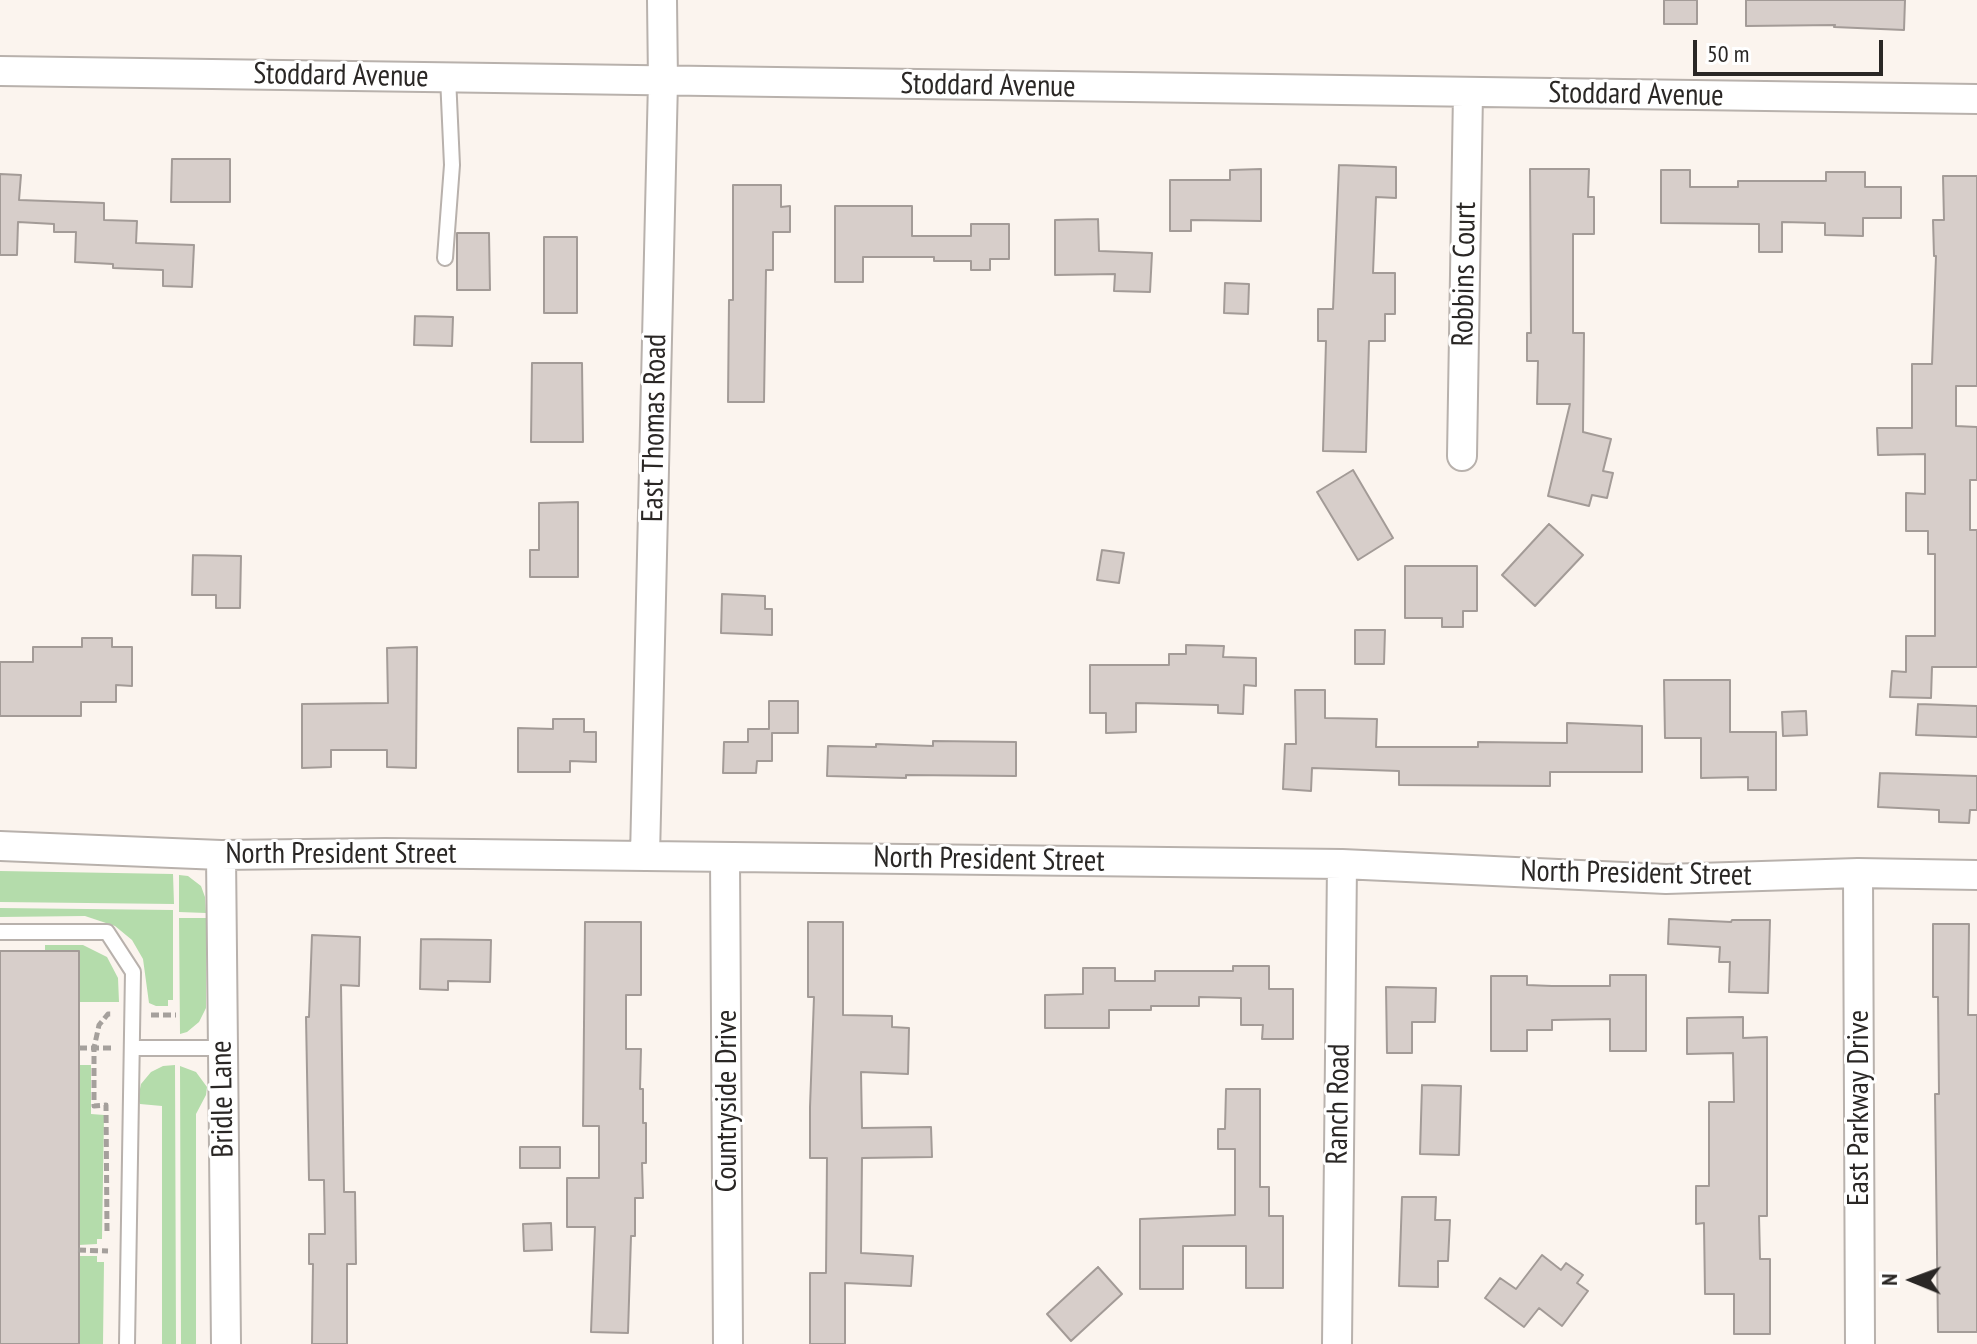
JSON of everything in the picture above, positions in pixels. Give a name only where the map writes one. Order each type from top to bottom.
[{"type":"street","name":"East Thomas Road","points":[[645,856],[663,81],[662,0]]},
{"type":"street","name":"Stoddard Avenue","points":[[0,71],[1977,99]]},
{"type":"street","name":"Robbins Court","points":[[1462,456],[1468,93]]},
{"type":"street","name":"North President Street","points":[[0,846],[221,855],[385,853],[1342,864],[1666,879],[1858,873],[1977,875]]},
{"type":"street","name":"Bridle Lane","points":[[221,855],[226,1344]]},
{"type":"street","name":"Countryside Drive","points":[[725,859],[728,1344]]},
{"type":"street","name":"Ranch Road","points":[[1337,1344],[1342,864]]},
{"type":"street","name":"East Parkway Drive","points":[[1858,873],[1860,1344]]},
{"type":"lane","points":[[445,258],[452,165],[448,77]]},
{"type":"lane","points":[[0,932],[107,932],[133,972],[125,1048],[127,1344]]},
{"type":"lane","points":[[125,1048],[223,1048]]},
{"type":"path","points":[[79,1048],[125,1048]]},
{"type":"path","points":[[78,1250],[108,1251]]},
{"type":"green space","points":[[0,871],[173,874],[174,904],[0,902]]},
{"type":"green space","points":[[179,875],[188,876],[201,886],[206,913],[179,912]]},
{"type":"green space","points":[[0,908],[173,910],[173,1000],[168,1000],[168,1006],[149,1003],[143,959],[132,940],[115,926],[85,916],[0,917]]},
{"type":"green space","points":[[179,918],[206,918],[206,1008],[199,1022],[180,1034]]},
{"type":"green space","points":[[45,945],[83,945],[107,957],[118,978],[119,1002],[79,1002],[79,951],[45,951]]},
{"type":"green space","points":[[79,1065],[91,1065],[91,1114],[104,1115],[102,1239],[97,1239],[97,1244],[79,1245]]},
{"type":"green space","points":[[175,1065],[176,1344],[162,1344],[162,1106],[140,1104],[138,1099],[141,1084],[151,1072]]},
{"type":"green space","points":[[180,1066],[196,1072],[207,1087],[196,1114],[196,1344],[181,1344]]},
{"type":"green space","points":[[79,1256],[97,1256],[97,1262],[104,1262],[103,1344],[79,1344]]},
{"type":"building","points":[[1664,0],[1697,0],[1697,24],[1664,24]]},
{"type":"building","points":[[1746,0],[1905,0],[1904,30],[1835,25],[1746,26]]},
{"type":"building","points":[[172,159],[230,159],[230,202],[171,202]]},
{"type":"building","points":[[1339,165],[1396,167],[1396,198],[1376,197],[1373,273],[1395,273],[1395,314],[1385,314],[1385,341],[1369,341],[1366,452],[1323,451],[1326,341],[1318,341],[1318,309],[1333,309]]},
{"type":"building","points":[[1261,169],[1261,221],[1191,220],[1191,231],[1170,231],[1170,180],[1230,180],[1230,170]]},
{"type":"building","points":[[1530,169],[1589,169],[1588,197],[1594,197],[1594,234],[1573,234],[1573,333],[1584,333],[1583,432],[1611,439],[1603,471],[1613,473],[1607,498],[1592,495],[1589,506],[1548,496],[1570,404],[1537,404],[1538,361],[1527,361],[1527,333],[1531,333]]},
{"type":"building","points":[[1661,170],[1690,170],[1690,187],[1738,187],[1738,181],[1826,181],[1826,172],[1865,172],[1865,187],[1901,187],[1901,218],[1863,218],[1863,236],[1825,235],[1825,223],[1782,222],[1782,252],[1759,252],[1759,224],[1661,223]]},
{"type":"building","points":[[0,174],[21,175],[19,200],[104,203],[104,220],[137,221],[136,243],[194,245],[192,287],[163,286],[163,270],[113,268],[113,264],[75,262],[76,232],[54,232],[54,224],[18,222],[17,255],[0,255]]},
{"type":"building","points":[[1943,176],[1977,176],[1977,386],[1956,386],[1956,426],[1977,427],[1977,480],[1970,480],[1970,530],[1977,530],[1977,667],[1932,667],[1931,698],[1890,697],[1892,671],[1906,672],[1906,636],[1935,636],[1935,554],[1928,554],[1928,531],[1906,531],[1906,493],[1925,494],[1925,454],[1878,455],[1877,428],[1912,428],[1912,364],[1932,364],[1936,256],[1933,220],[1944,220]]},
{"type":"building","points":[[733,185],[781,185],[781,207],[790,206],[790,232],[773,232],[773,270],[766,270],[764,402],[728,402],[729,300],[733,300]]},
{"type":"building","points":[[835,206],[912,206],[912,236],[971,236],[971,224],[1009,224],[1009,259],[990,259],[990,270],[971,270],[971,261],[934,261],[934,257],[863,257],[863,282],[835,282]]},
{"type":"building","points":[[1098,219],[1099,251],[1152,253],[1150,292],[1114,291],[1115,274],[1055,275],[1055,220]]},
{"type":"building","points":[[457,233],[489,233],[490,290],[457,290]]},
{"type":"building","points":[[544,237],[577,237],[577,313],[544,313]]},
{"type":"building","points":[[1225,283],[1249,284],[1248,314],[1224,313]]},
{"type":"building","points":[[415,316],[453,317],[452,346],[414,345]]},
{"type":"building","points":[[532,363],[582,363],[583,442],[531,442]]},
{"type":"building","points":[[1353,470],[1393,538],[1358,560],[1317,492]]},
{"type":"building","points":[[578,502],[578,577],[530,577],[530,550],[539,550],[539,503]]},
{"type":"building","points":[[1549,524],[1583,555],[1535,606],[1502,575]]},
{"type":"building","points":[[1102,550],[1124,553],[1119,583],[1097,580]]},
{"type":"building","points":[[193,555],[241,556],[240,608],[216,608],[216,595],[192,595]]},
{"type":"building","points":[[1405,566],[1477,566],[1477,611],[1463,611],[1463,627],[1442,627],[1442,618],[1405,618]]},
{"type":"building","points":[[722,594],[765,596],[765,609],[772,609],[772,635],[721,633]]},
{"type":"building","points":[[1355,630],[1385,630],[1384,664],[1355,664]]},
{"type":"building","points":[[82,638],[112,638],[112,647],[132,647],[132,686],[116,685],[116,702],[81,702],[81,716],[0,716],[0,662],[33,662],[33,647],[82,647]]},
{"type":"building","points":[[1186,645],[1224,646],[1223,657],[1256,658],[1256,686],[1244,685],[1243,714],[1218,713],[1218,705],[1136,703],[1136,732],[1106,733],[1106,713],[1090,713],[1090,665],[1169,665],[1169,654],[1186,654]]},
{"type":"building","points":[[417,647],[416,768],[387,767],[387,750],[331,750],[331,767],[302,768],[302,704],[388,703],[387,648]]},
{"type":"building","points":[[1664,680],[1730,680],[1730,732],[1776,732],[1776,790],[1748,790],[1748,777],[1701,778],[1701,738],[1665,738]]},
{"type":"building","points":[[1295,690],[1325,690],[1325,718],[1377,719],[1376,747],[1478,747],[1478,742],[1567,743],[1567,723],[1642,726],[1642,772],[1550,772],[1550,786],[1399,785],[1399,771],[1312,768],[1311,791],[1283,789],[1285,744],[1296,744]]},
{"type":"building","points":[[769,701],[798,701],[798,733],[772,733],[772,761],[757,761],[756,773],[723,773],[724,742],[748,742],[748,729],[769,729]]},
{"type":"building","points":[[1918,704],[1977,706],[1977,737],[1916,735]]},
{"type":"building","points":[[1806,711],[1807,735],[1783,736],[1782,712]]},
{"type":"building","points":[[553,719],[584,719],[584,732],[596,732],[596,762],[570,761],[570,772],[518,772],[518,728],[553,729]]},
{"type":"building","points":[[933,741],[1016,742],[1016,776],[827,776],[828,746],[933,746]]},
{"type":"building","points":[[1880,773],[1977,776],[1977,810],[1970,810],[1969,823],[1939,822],[1939,810],[1878,807]]},
{"type":"building","points":[[1669,919],[1770,920],[1768,993],[1729,992],[1730,962],[1719,962],[1720,947],[1668,944]]},
{"type":"building","points":[[585,922],[641,922],[641,995],[626,995],[626,1049],[641,1049],[640,1089],[643,1089],[643,1123],[646,1123],[643,1198],[635,1198],[635,1236],[631,1236],[628,1333],[591,1332],[595,1227],[567,1227],[567,1178],[599,1178],[599,1126],[583,1126]]},
{"type":"building","points":[[808,922],[843,922],[843,1015],[892,1016],[892,1027],[909,1028],[908,1074],[861,1072],[862,1128],[931,1127],[932,1157],[862,1158],[861,1253],[913,1256],[911,1286],[845,1283],[845,1344],[810,1344],[810,1273],[826,1273],[827,1158],[810,1158],[814,997],[808,997]]},
{"type":"building","points":[[1933,924],[1969,924],[1968,1015],[1977,1015],[1977,1332],[1938,1332],[1935,1094],[1939,1094],[1938,997],[1933,997]]},
{"type":"building","points":[[312,935],[360,937],[359,986],[341,985],[344,1192],[355,1192],[356,1264],[347,1264],[347,1344],[312,1344],[313,1264],[309,1264],[309,1234],[325,1234],[324,1180],[309,1180],[306,1017],[309,1017]]},
{"type":"building","points":[[421,939],[491,940],[490,982],[448,981],[448,990],[420,989]]},
{"type":"building","points":[[0,951],[79,951],[79,1344],[0,1344]]},
{"type":"building","points":[[1233,966],[1269,966],[1269,989],[1293,989],[1293,1039],[1262,1039],[1263,1025],[1241,1025],[1241,998],[1199,997],[1199,1006],[1109,1010],[1109,1028],[1045,1028],[1045,995],[1083,994],[1083,968],[1115,968],[1115,981],[1155,981],[1155,971],[1233,971]]},
{"type":"building","points":[[1610,975],[1646,975],[1646,1051],[1610,1051],[1610,1019],[1552,1020],[1552,1030],[1527,1030],[1527,1051],[1491,1051],[1491,976],[1527,976],[1527,985],[1610,986]]},
{"type":"building","points":[[1386,987],[1436,988],[1435,1022],[1412,1022],[1412,1053],[1387,1053]]},
{"type":"building","points":[[1743,1017],[1743,1038],[1767,1037],[1767,1216],[1759,1216],[1760,1259],[1770,1259],[1770,1334],[1734,1334],[1734,1294],[1705,1294],[1704,1223],[1696,1224],[1696,1186],[1709,1186],[1709,1102],[1734,1102],[1733,1053],[1687,1054],[1687,1018]]},
{"type":"building","points":[[1422,1085],[1461,1086],[1459,1155],[1420,1154]]},
{"type":"building","points":[[1226,1089],[1260,1089],[1260,1187],[1269,1187],[1269,1216],[1283,1216],[1283,1288],[1246,1288],[1246,1246],[1183,1246],[1183,1289],[1140,1289],[1140,1219],[1235,1215],[1235,1149],[1218,1149],[1218,1129],[1225,1129]]},
{"type":"building","points":[[520,1147],[560,1147],[560,1168],[520,1168]]},
{"type":"building","points":[[1402,1197],[1436,1197],[1435,1220],[1450,1220],[1448,1261],[1438,1261],[1438,1287],[1399,1286]]},
{"type":"building","points":[[551,1223],[552,1250],[524,1251],[523,1224]]},
{"type":"building","points":[[1542,1255],[1561,1270],[1566,1263],[1583,1275],[1577,1283],[1588,1291],[1562,1326],[1539,1308],[1524,1327],[1485,1298],[1500,1278],[1516,1289]]},
{"type":"building","points":[[1098,1267],[1122,1294],[1071,1341],[1047,1314]]}]
